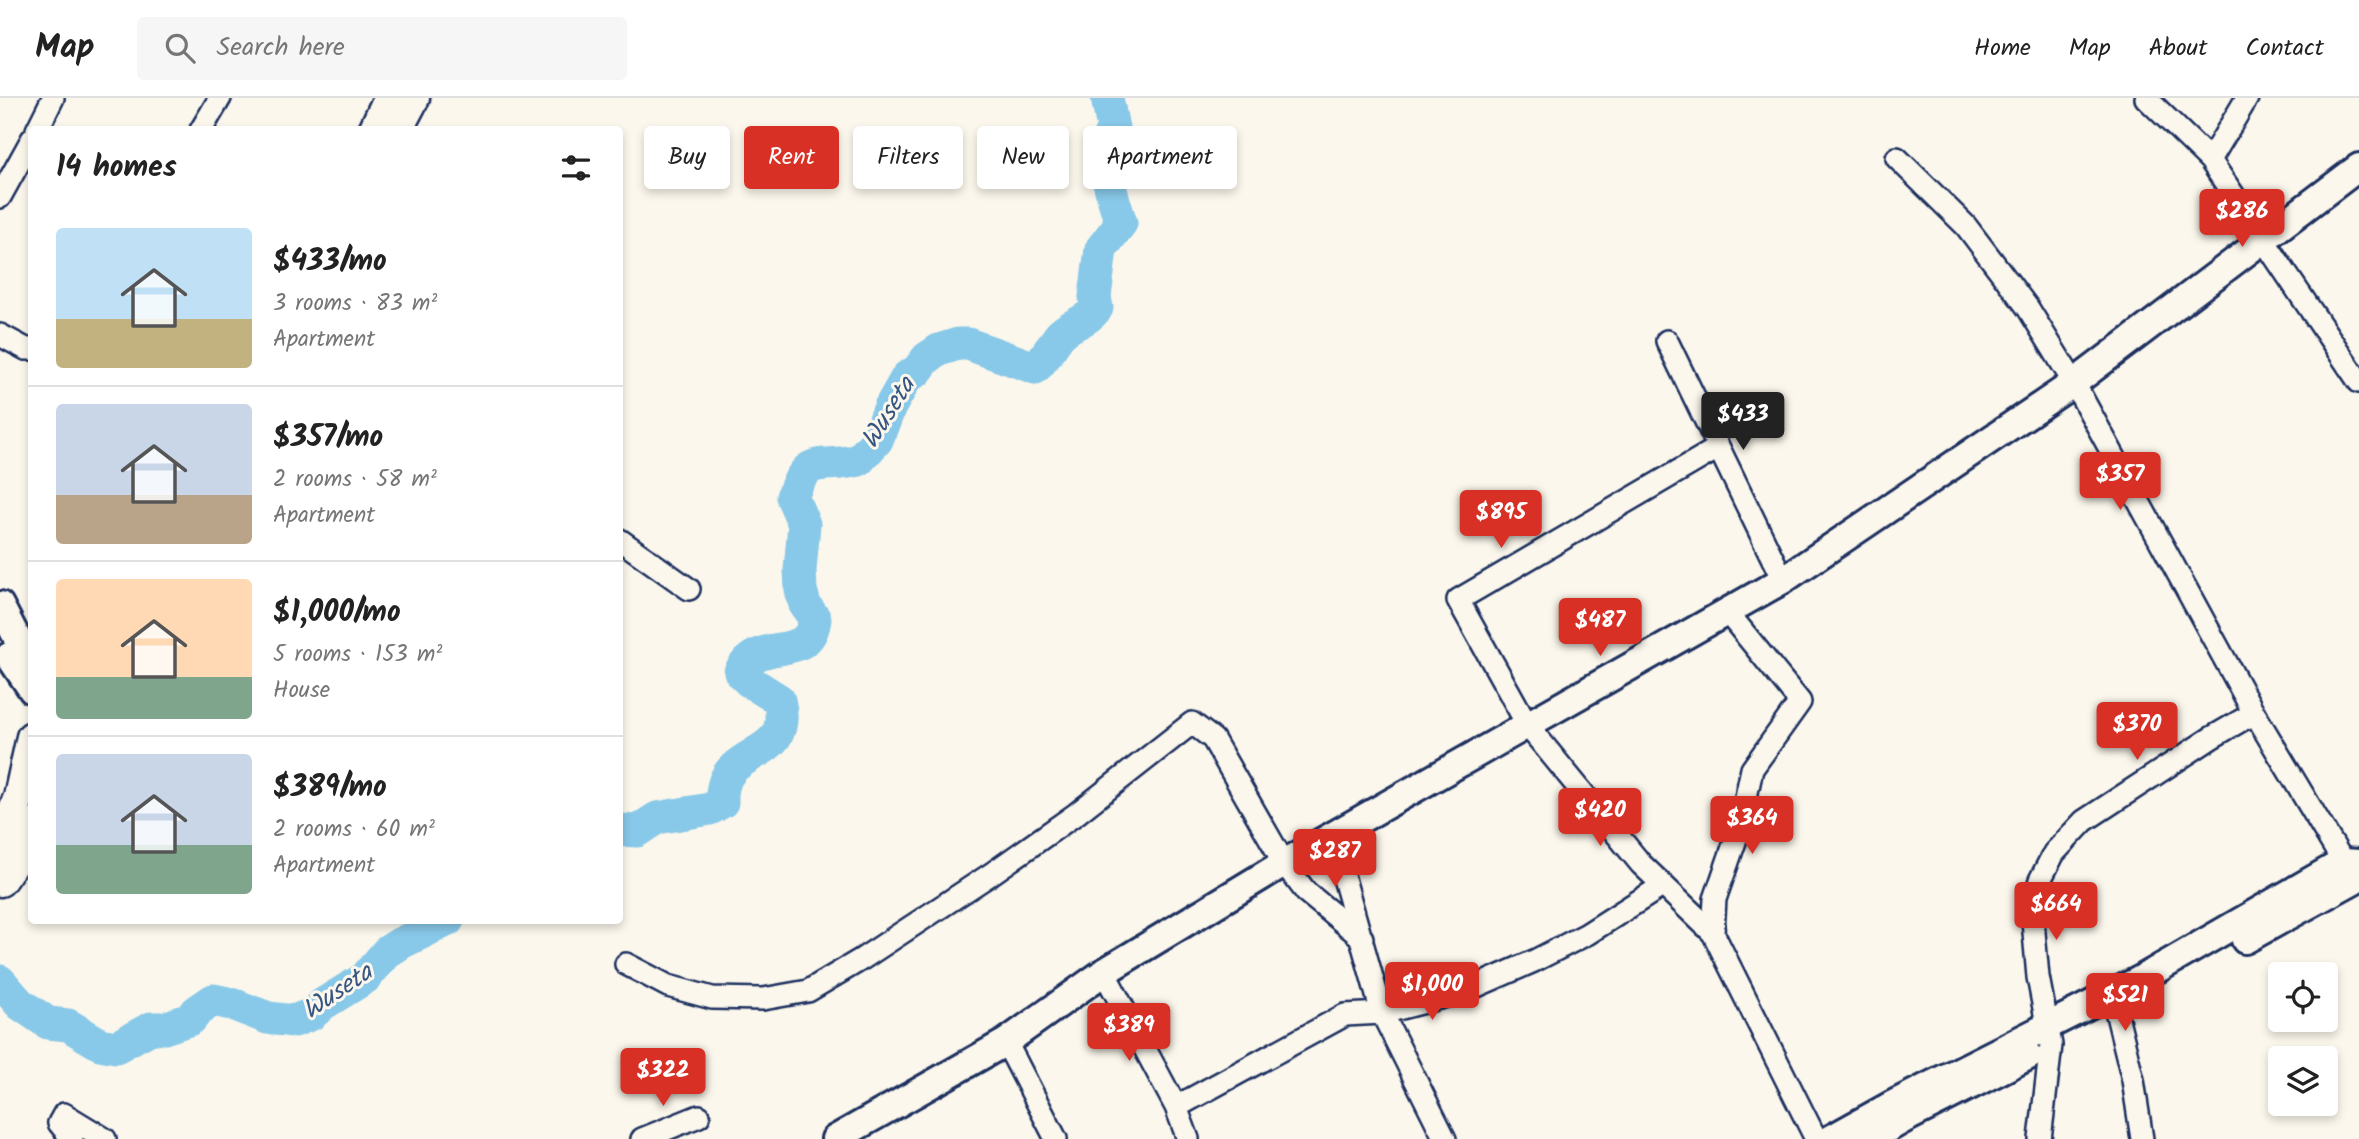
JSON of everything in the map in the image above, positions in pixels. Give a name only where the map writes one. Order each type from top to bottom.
[{"type":"main road","points":[[376,126],[389,98]]},
{"type":"main road","points":[[399,126],[414,98]]},
{"type":"main road","points":[[16,848],[19,797],[28,755]]},
{"type":"street","points":[[39,126],[54,98]]},
{"type":"street","points":[[203,126],[220,98]]},
{"type":"street","points":[[2146,98],[2210,160],[2359,382]]},
{"type":"street","points":[[2210,160],[2247,98]]},
{"type":"street","points":[[0,197],[28,146]]},
{"type":"street","points":[[1898,158],[1966,226],[2028,309],[2074,383],[2255,713],[2355,871]]},
{"type":"street","points":[[835,1139],[1006,1042],[1104,972],[1284,863],[1783,580],[2074,383],[2359,167]]},
{"type":"street","points":[[0,334],[28,349]]},
{"type":"street","points":[[1667,341],[1783,580]]},
{"type":"street","points":[[1718,449],[1458,600],[1528,726],[1576,788],[1641,864],[1713,933],[1816,1139]]},
{"type":"street","points":[[623,542],[689,589]]},
{"type":"street","points":[[0,605],[28,659]]},
{"type":"street","points":[[1713,933],[1715,899],[1739,830],[1752,769],[1800,702],[1728,613]]},
{"type":"street","points":[[0,643],[28,684]]},
{"type":"street","points":[[2040,1139],[2049,1036],[2038,977],[2032,910],[2040,880],[2054,853],[2084,821],[2211,738],[2255,713]]},
{"type":"street","points":[[626,964],[668,986],[712,998],[763,999],[808,991],[862,959],[991,874],[1076,814],[1192,723],[1213,739],[1284,863],[1306,892],[1362,938]]},
{"type":"street","points":[[1332,836],[1382,1013],[1445,1139]]},
{"type":"street","points":[[1830,1139],[1893,1104],[2049,1036],[2116,1011],[2355,871]]},
{"type":"street","points":[[1871,1139],[2212,939],[2355,871]]},
{"type":"street","points":[[1177,1107],[1345,1015],[1382,1013],[1464,992],[1534,961],[1587,934],[1662,886]]},
{"type":"street","points":[[1104,972],[1177,1107],[1188,1139]]},
{"type":"street","points":[[2116,1011],[2133,1080],[2142,1139]]},
{"type":"street","points":[[1006,1042],[1056,1139]]},
{"type":"street","points":[[72,1139],[60,1123],[64,1114],[105,1139]]},
{"type":"street","points":[[642,1139],[699,1116]]},
{"type":"waterway","name":"Wuseta","points":[[623,830],[637,831],[657,818],[710,809],[722,802],[724,783],[732,770],[767,745],[776,735],[781,721],[779,700],[740,672],[748,661],[759,654],[794,646],[811,633],[815,619],[805,605],[801,590],[804,524],[792,497],[804,473],[817,465],[859,460],[877,440],[890,407],[907,377],[939,350],[968,344],[1035,368],[1060,335],[1097,308],[1095,297],[1101,249],[1121,223],[1110,188],[1106,163],[1108,139],[1113,128],[1107,98]]},
{"type":"waterway","name":"Wuseta","points":[[0,981],[20,1004],[48,1023],[68,1025],[100,1044],[116,1047],[151,1028],[164,1028],[191,1019],[197,1011],[213,1000],[232,1004],[268,1018],[294,1021],[312,1014],[365,978],[387,952],[440,924]]}]
